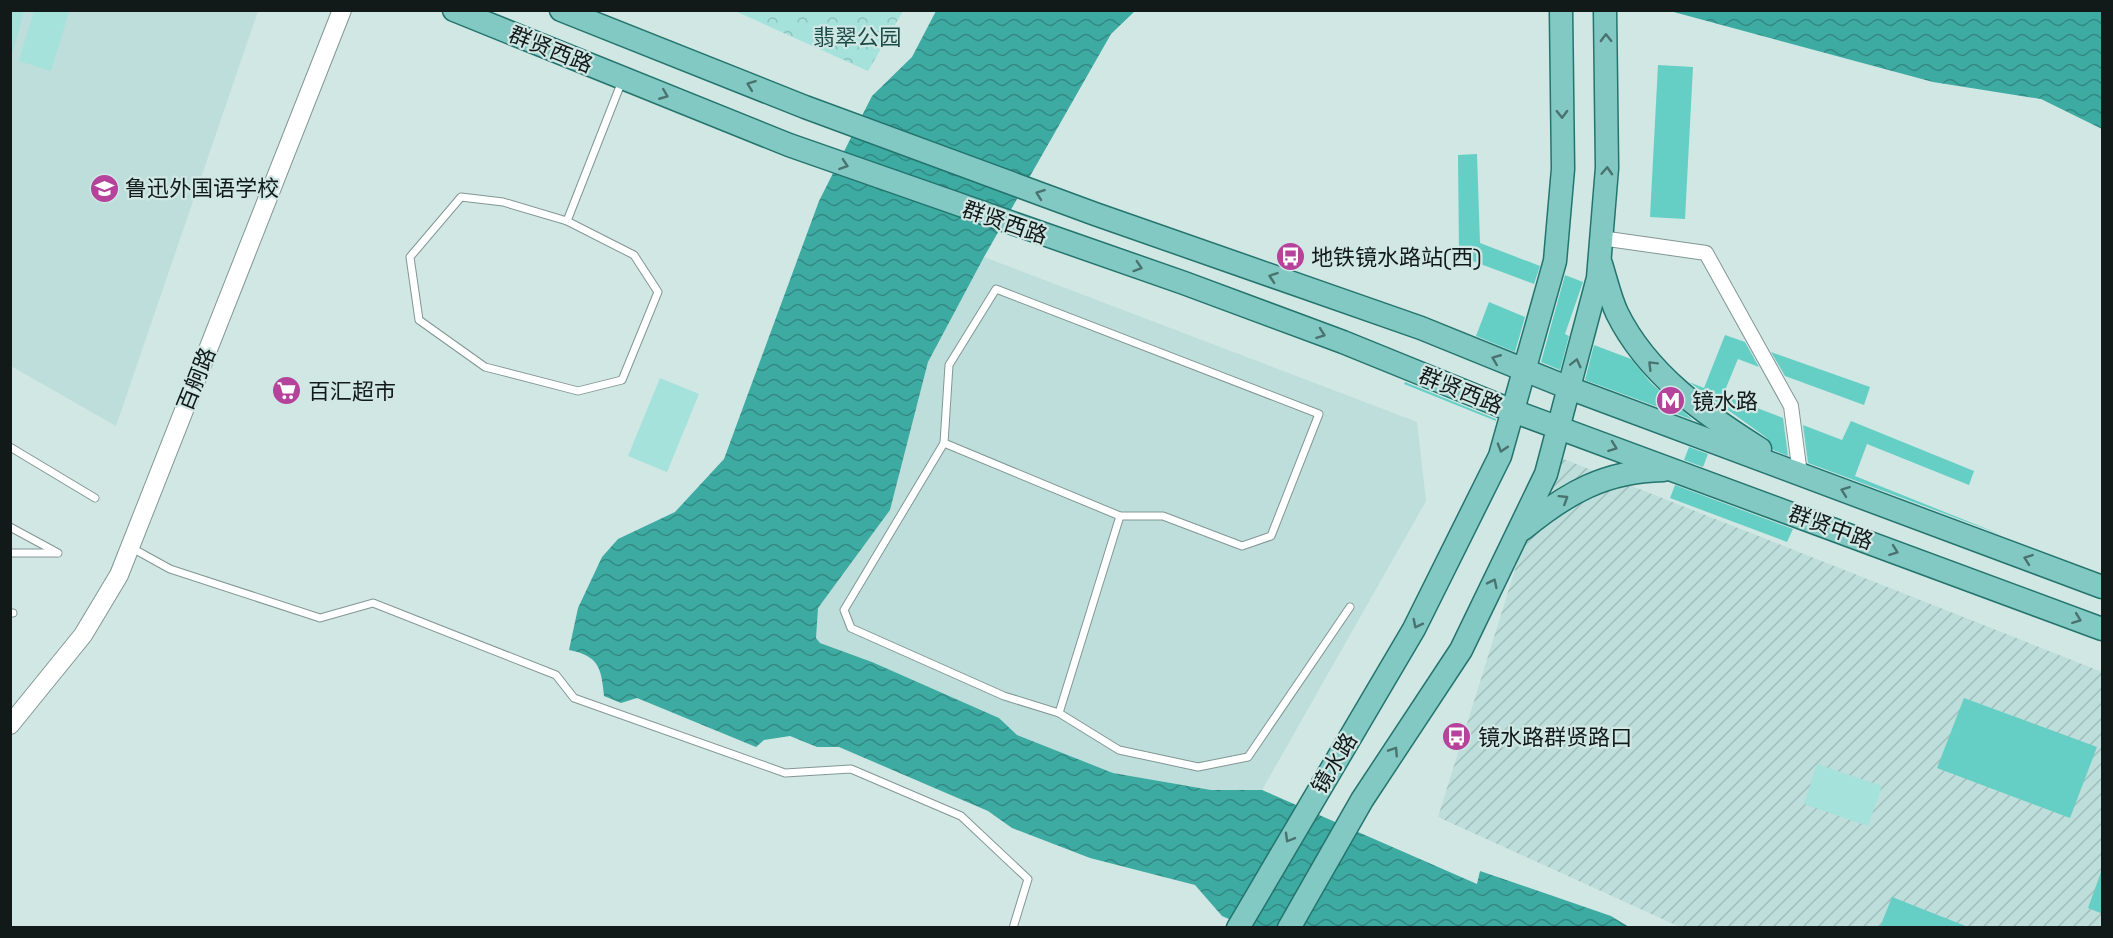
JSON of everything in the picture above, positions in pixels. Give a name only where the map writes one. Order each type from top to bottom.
[{"type":"main road","name":"群贤西路","points":[[454,10],[789,145],[1184,283],[1332,338],[1558,427]]},
{"type":"main road","name":"群贤西路","points":[[561,10],[805,106],[1095,214],[1421,328],[1569,388]]},
{"type":"main road","name":"镜水路","points":[[1238,927],[1318,787],[1414,629],[1500,456],[1555,261],[1563,169],[1561,10]]},
{"type":"main road","name":"镜水路","points":[[1289,927],[1362,800],[1461,650],[1546,474],[1598,278],[1607,168],[1605,10]]},
{"type":"main road","points":[[1600,248],[1617,312],[1647,361],[1709,417],[1800,474]]},
{"type":"main road","name":"群贤中路","points":[[1569,388],[2103,587]]},
{"type":"main road","name":"群贤中路","points":[[1558,427],[2103,629]]},
{"type":"main road","points":[[1517,534],[1546,510],[1591,482],[1638,470],[1675,470]]},
{"type":"street","name":"百舸路","points":[[10,725],[83,635],[118,575],[342,10]]},
{"type":"street","points":[[1600,248],[1706,253],[1791,406],[1800,474]]},
{"type":"lane","points":[[567,221],[623,79]]},
{"type":"lane","points":[[461,197],[503,202],[567,221],[634,255],[658,292],[622,380],[578,391],[485,367],[419,320],[410,257],[461,197]]},
{"type":"lane","points":[[944,443],[1120,516],[1163,516],[1242,546],[1271,536],[1319,414],[996,289],[949,365],[944,443],[844,610],[851,628],[1004,696],[1059,713],[1119,750],[1197,767],[1248,758],[1350,607]]},
{"type":"lane","points":[[10,447],[95,498]]},
{"type":"lane","points":[[1059,713],[1120,516]]},
{"type":"lane","points":[[10,527],[58,553],[10,553]]},
{"type":"lane","points":[[130,547],[170,569],[320,618],[373,603],[556,675],[574,698],[785,773],[851,769],[961,816],[1028,879],[1013,927]]},
{"type":"shaded area","name":"鲁迅外国语学校","points":[[11,11],[258,11],[116,426],[11,366]]},
{"type":"shaded area","points":[[984,257],[1417,422],[1426,501],[1262,790],[1211,790],[1113,773],[1017,735],[999,718],[872,662],[820,643],[816,638],[817,608],[890,510],[928,362]]},
{"type":"shaded area","points":[[1551,454],[2102,672],[2102,927],[1680,927],[1438,817]]},
{"type":"green space","name":"翡翠公园","points":[[903,10],[868,71],[735,11]]},
{"type":"green space","points":[[10,11],[24,11],[11,58],[10,58]]},
{"type":"green space","points":[[34,11],[69,11],[51,71],[19,61]]},
{"type":"green space","points":[[660,378],[699,394],[667,472],[628,456]]},
{"type":"green space","points":[[1817,764],[1882,786],[1868,826],[1804,804]]},
{"type":"water","points":[[936,11],[1135,11],[1111,34],[984,257],[928,362],[890,510],[818,608],[816,638],[820,643],[872,662],[999,718],[1017,735],[1113,773],[1211,790],[1262,790],[1477,884],[1480,871],[1611,916],[1629,927],[1247,927],[1222,916],[1195,885],[1090,858],[1012,828],[988,811],[839,747],[817,747],[790,736],[764,740],[756,747],[637,698],[621,703],[604,696],[600,671],[593,660],[569,650],[578,608],[602,557],[618,539],[675,512],[724,459],[819,201],[872,96],[912,57]]},
{"type":"water","points":[[1670,11],[2102,11],[2102,129],[2041,99],[1933,82]]},
{"type":"building","points":[[1658,65],[1693,67],[1685,219],[1650,217]]},
{"type":"building","points":[[1477,154],[1480,243],[1540,266],[1534,284],[1459,256],[1458,155]]},
{"type":"building","points":[[1565,275],[1583,282],[1565,334],[1569,336],[1560,370],[1541,362]]},
{"type":"building","points":[[1489,302],[1525,317],[1515,352],[1476,336]]},
{"type":"building","points":[[1725,335],[1745,342],[1759,367],[1738,359],[1723,395],[1783,418],[1788,456],[1773,450],[1767,438],[1689,382],[1704,388]]},
{"type":"building","points":[[1594,345],[1631,359],[1651,383],[1693,420],[1585,380]]},
{"type":"building","points":[[1771,352],[1870,387],[1864,405],[1785,376]]},
{"type":"building","points":[[1405,382],[1496,419],[1496,421],[1404,384]]},
{"type":"building","points":[[1851,421],[1974,471],[1969,485],[1867,444],[1855,476],[2002,535],[1808,463],[1803,425],[1842,440]]},
{"type":"building","points":[[1689,447],[1708,454],[1703,467],[1684,460]]},
{"type":"building","points":[[1675,485],[1793,529],[1787,542],[1670,498]]},
{"type":"building","points":[[1964,698],[2097,747],[2070,818],[1937,768]]},
{"type":"building","points":[[2101,872],[2103,872],[2103,914],[2088,908]]},
{"type":"building","points":[[1892,897],[1968,927],[1880,927]]},
{"type":"place","name":"鲁迅外国语学校","points":[[104,188]]},
{"type":"place","name":"地铁镜水路站(西)","points":[[1290,257]]},
{"type":"place","name":"百汇超市","points":[[287,391]]},
{"type":"place","name":"镜水路","points":[[1671,401]]},
{"type":"place","name":"镜水路群贤路口","points":[[1457,737]]}]
